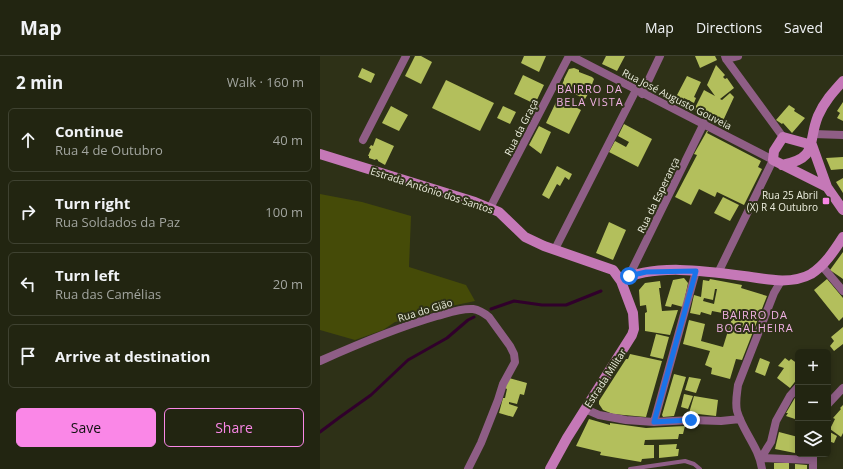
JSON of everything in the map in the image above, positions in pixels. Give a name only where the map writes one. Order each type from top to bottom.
[{"type":"street","points":[[363,140],[406,56]]},
{"type":"street","points":[[555,250],[639,92],[660,56]]},
{"type":"street","points":[[738,56],[726,58],[783,137],[812,145]]},
{"type":"street","name":"Rua José Augusto Gouveia","points":[[573,57],[639,92],[704,123],[778,163]]},
{"type":"street","name":"Rua da Graça","points":[[490,208],[573,57]]},
{"type":"street","points":[[778,163],[798,161],[807,154],[812,145],[813,134],[818,117],[825,102],[843,81]]},
{"type":"street","name":"Rua da Esperança","points":[[625,279],[704,123]]},
{"type":"street","points":[[813,134],[843,135]]},
{"type":"street","points":[[783,137],[774,151],[778,163],[827,187]]},
{"type":"street","points":[[812,145],[827,187],[843,210]]},
{"type":"street","name":"Estrada António dos Santos","points":[[320,154],[475,202],[500,212],[526,237],[555,250],[614,270],[625,279]]},
{"type":"street","points":[[718,273],[778,163]]},
{"type":"street","points":[[625,279],[646,272],[696,271],[780,281],[797,279],[810,274],[822,266],[843,237]]},
{"type":"street","points":[[822,266],[843,291]]},
{"type":"street","points":[[654,422],[696,271]]},
{"type":"street","name":"Estrada Militar","points":[[550,469],[585,409],[632,335],[634,329],[632,313],[625,279]]},
{"type":"street","points":[[762,469],[761,458],[740,419],[736,400],[738,385],[780,281]]},
{"type":"street","name":"Rua do Gião","points":[[320,361],[408,324],[459,310],[472,309],[484,313],[489,317],[510,346],[514,354],[515,362],[503,384],[481,443],[468,469]]},
{"type":"street","points":[[831,401],[843,388]]},
{"type":"street","points":[[761,458],[771,442],[776,421],[790,396],[795,390]]},
{"type":"street","points":[[585,409],[599,414],[626,420],[654,422],[691,420],[721,422],[740,419]]},
{"type":"street","points":[[761,458],[813,457],[813,469]]},
{"type":"lane","points":[[630,469],[685,461],[694,464],[700,469]]},
{"type":"green space","points":[[320,194],[362,202],[411,216],[409,267],[466,285],[475,301],[447,307],[411,319],[395,322],[383,330],[355,340],[320,330]]},
{"type":"building","points":[[415,56],[421,56],[432,62],[421,84],[405,76]]},
{"type":"building","points":[[524,56],[546,56],[539,72],[521,63]]},
{"type":"building","points":[[606,56],[625,56],[617,71],[602,64]]},
{"type":"building","points":[[695,56],[715,56],[717,60],[700,68]]},
{"type":"building","points":[[716,65],[725,75],[723,77],[725,79],[727,78],[734,88],[720,99],[722,100],[730,93],[734,97],[722,123],[694,110],[704,90],[715,96],[707,85]]},
{"type":"building","points":[[362,68],[375,74],[371,83],[358,77]]},
{"type":"building","points":[[574,68],[594,79],[592,87],[585,99],[561,87],[569,69]]},
{"type":"building","points":[[523,75],[544,85],[535,104],[514,94]]},
{"type":"building","points":[[687,76],[701,82],[694,97],[696,98],[694,103],[684,98],[683,100],[676,97]]},
{"type":"building","points":[[446,80],[494,103],[480,131],[432,108]]},
{"type":"building","points":[[558,98],[581,110],[569,134],[546,123]]},
{"type":"building","points":[[843,102],[843,121],[837,118],[840,113],[837,111]]},
{"type":"building","points":[[789,105],[795,109],[794,111],[805,118],[792,133],[783,123],[782,124],[776,120]]},
{"type":"building","points":[[391,106],[408,115],[399,131],[382,123]]},
{"type":"building","points":[[503,106],[516,112],[510,124],[497,118]]},
{"type":"building","points":[[624,124],[652,139],[638,167],[609,152],[615,141],[626,147],[629,142],[618,136]]},
{"type":"building","points":[[539,126],[551,132],[541,154],[529,145]]},
{"type":"building","points":[[707,131],[707,133],[761,161],[758,167],[762,169],[744,205],[717,192],[715,197],[699,189],[691,205],[675,197],[697,155],[694,154]]},
{"type":"building","points":[[376,138],[394,146],[385,165],[376,159],[369,158],[368,156],[371,149],[369,148],[371,145],[373,146]]},
{"type":"building","points":[[843,157],[843,169],[831,170],[826,158]]},
{"type":"building","points":[[557,166],[572,174],[569,180],[565,177],[560,186],[557,184],[549,199],[542,195]]},
{"type":"building","points":[[843,178],[843,193],[836,182]]},
{"type":"building","points":[[723,197],[739,205],[730,221],[714,213]]},
{"type":"building","points":[[609,222],[626,230],[613,260],[596,253]]},
{"type":"building","points":[[843,252],[843,279],[830,270]]},
{"type":"building","points":[[684,278],[688,283],[683,307],[672,304],[671,307],[665,306],[673,280]]},
{"type":"building","points":[[710,279],[742,285],[741,288],[767,296],[742,360],[736,359],[730,379],[711,374],[712,368],[705,365],[710,351],[683,344],[689,320],[705,324],[701,341],[723,347],[733,315],[712,311],[711,315],[701,312],[700,315],[690,313],[694,295],[701,297],[703,280],[709,281]],"holes":[[[715,289],[717,289],[714,304],[703,301],[704,298],[713,300]]]},
{"type":"building","points":[[827,279],[843,298],[843,317],[839,321],[814,290]]},
{"type":"building","points":[[660,281],[661,288],[659,288],[662,311],[678,310],[670,335],[645,331],[645,313],[647,312],[646,305],[640,306],[639,290],[645,283]]},
{"type":"building","points":[[843,327],[843,344],[834,351],[830,346],[834,341],[831,337]]},
{"type":"building","points":[[656,334],[669,337],[663,359],[650,356]]},
{"type":"building","points":[[630,354],[662,361],[646,417],[613,414],[603,410],[599,404],[599,401]]},
{"type":"building","points":[[760,358],[770,362],[765,376],[755,372]]},
{"type":"building","points":[[785,358],[789,361],[791,359],[795,362],[795,382],[790,388],[777,378],[784,368],[778,366]]},
{"type":"building","points":[[674,374],[686,377],[674,416],[663,417],[662,415]]},
{"type":"building","points":[[689,377],[701,379],[696,393],[685,390]]},
{"type":"building","points":[[509,378],[527,383],[524,395],[520,394],[517,404],[509,402],[509,404],[518,407],[513,417],[499,413],[503,398],[505,398],[507,389],[505,388]]},
{"type":"building","points":[[684,394],[693,396],[688,409],[681,407]]},
{"type":"building","points":[[694,396],[718,400],[716,416],[689,413]]},
{"type":"building","points":[[795,398],[795,419],[786,416],[788,413],[786,413]]},
{"type":"building","points":[[843,405],[843,433],[841,437],[831,430],[835,419],[833,418],[841,409],[840,408]]},
{"type":"building","points":[[589,419],[610,425],[610,423],[646,428],[685,426],[683,434],[679,434],[678,439],[645,440],[644,445],[654,445],[654,458],[642,459],[641,462],[600,455],[601,452],[576,446]]},
{"type":"building","points":[[779,432],[795,436],[795,453],[775,449]]},
{"type":"building","points":[[831,433],[837,436],[834,443],[831,442]]},
{"type":"building","points":[[677,444],[676,449],[679,449],[678,456],[659,458],[659,445]]},
{"type":"building","points":[[774,463],[789,463],[789,469],[774,469]]},
{"type":"building","points":[[795,464],[807,465],[807,469],[795,469]]},
{"type":"waterway","points":[[491,309],[514,301],[542,305],[566,305],[601,291]]},
{"type":"waterway","points":[[320,432],[371,395],[408,360],[447,338],[468,320],[474,317]]},
{"type":"place","name":"Rua 25 Abril (X) R 4 Outubro","points":[[826,201]]},
{"type":"district","name":"BAIRRO DA BELA VISTA","points":[[590,94]]},
{"type":"district","name":"BAIRRO DA BOGALHEIRA","points":[[755,320]]},
{"type":"route","points":[[629,276],[646,272],[696,271],[654,422],[691,420]]}]
